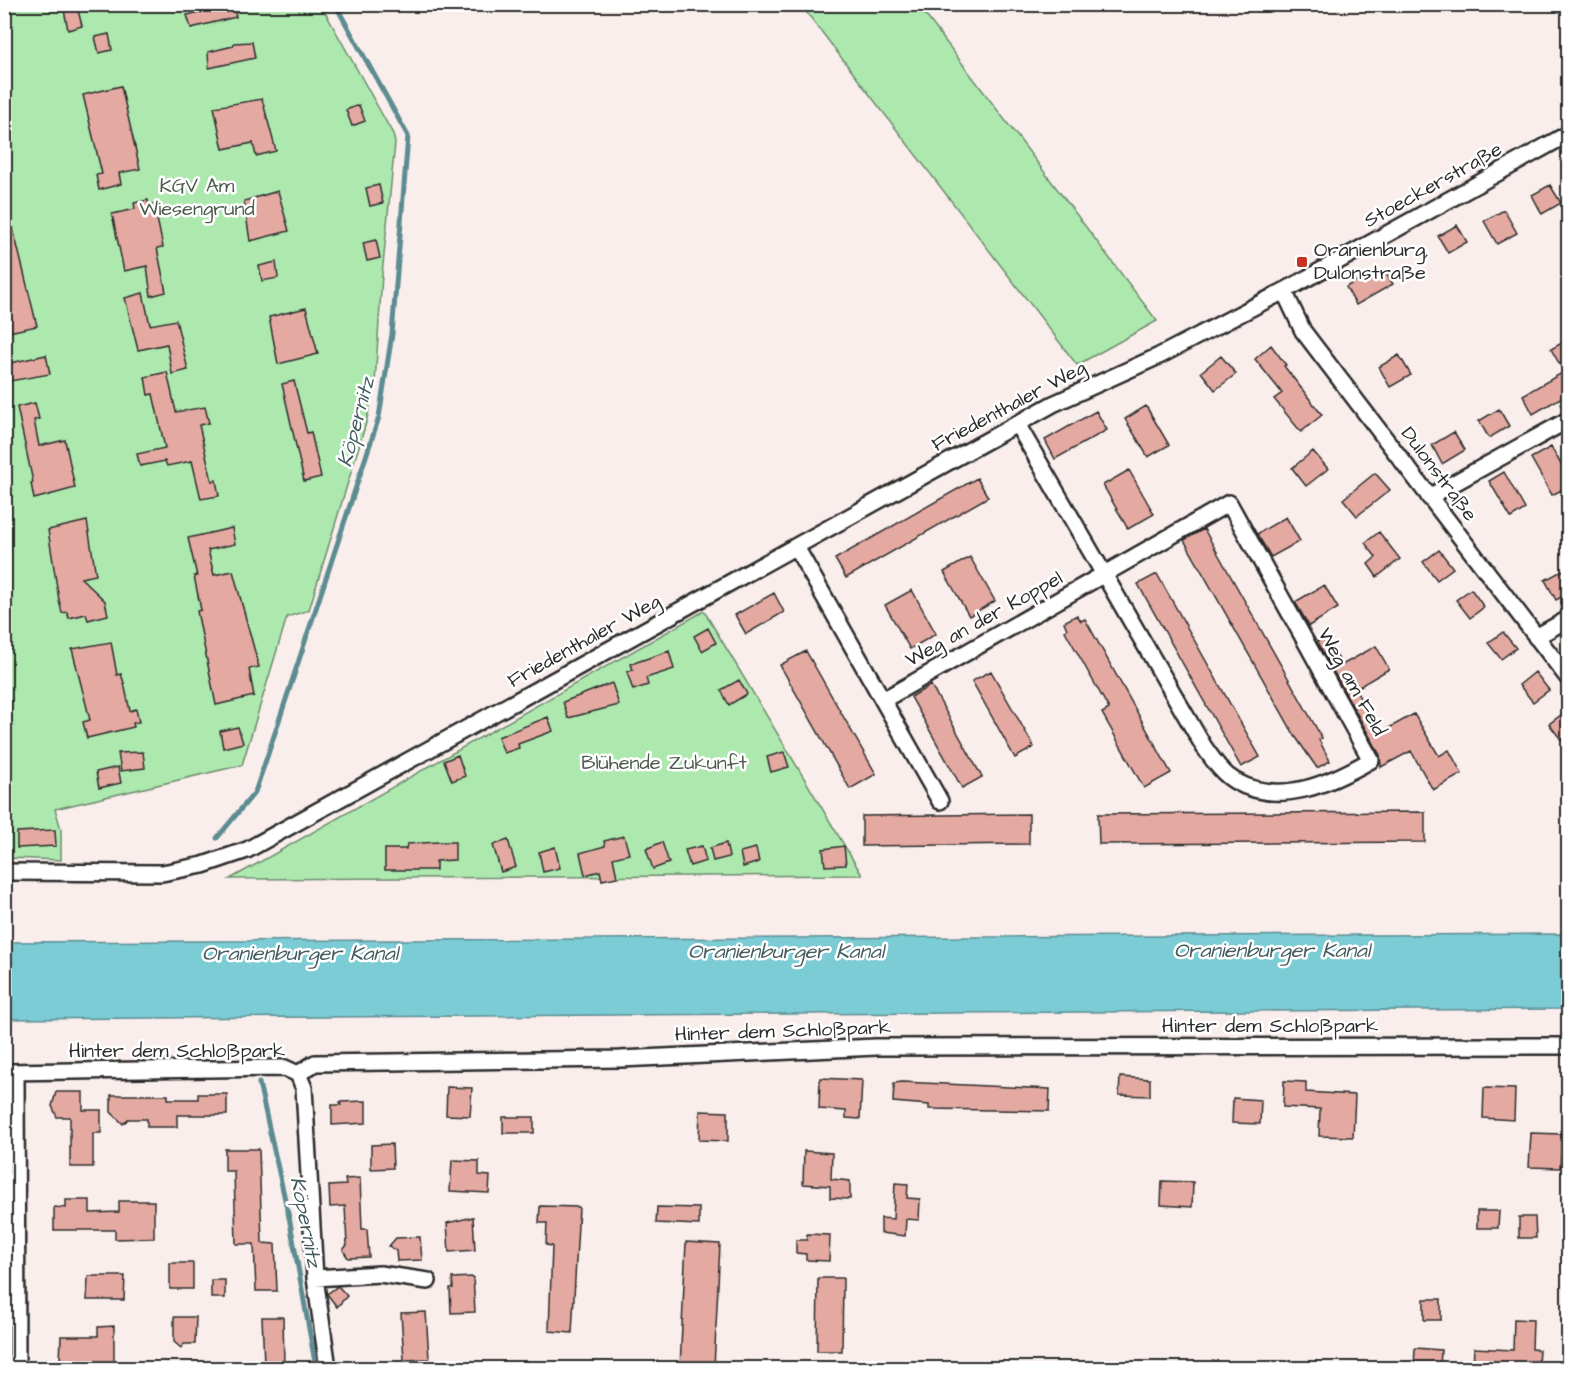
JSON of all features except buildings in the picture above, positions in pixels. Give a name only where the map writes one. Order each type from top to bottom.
[{"type":"street","name":"Stoeckerstraße","points":[[1159,356],[1284,291],[1569,134]]},
{"type":"street","name":"Dulonstraße","points":[[1284,291],[1303,331],[1569,678]]},
{"type":"street","name":"Friedenthaler Weg","points":[[4,872],[162,873],[203,865],[247,850],[1017,424],[1102,380],[1159,356]]},
{"type":"street","points":[[1429,497],[1569,420]]},
{"type":"street","name":"Weg am Feld","points":[[1017,424],[1105,576],[1204,747],[1219,768],[1234,781],[1254,789],[1284,793],[1335,780],[1371,760],[1229,503],[1105,576]]},
{"type":"street","points":[[796,547],[940,801]]},
{"type":"street","name":"Weg an der Koppel","points":[[883,700],[1105,576]]},
{"type":"street","points":[[1536,637],[1569,619]]},
{"type":"street","name":"Hinter dem Schloßpark","points":[[10,1072],[285,1068],[298,1074],[315,1062],[620,1059],[876,1047],[1569,1046]]},
{"type":"street","points":[[10,1072],[17,1368]]},
{"type":"street","points":[[298,1074],[304,1088],[315,1278],[328,1368]]},
{"type":"street","points":[[315,1278],[380,1274],[428,1281]]},
{"type":"green space","name":"KGV Am Wiesengrund","points":[[4,5],[321,5],[393,134],[395,143],[382,275],[375,383],[366,423],[309,610],[287,617],[242,765],[55,809],[61,829],[61,860],[10,858],[5,835]]},
{"type":"green space","points":[[801,5],[918,5],[1157,321],[1077,365]]},
{"type":"green space","name":"Blühende Zukunft","points":[[704,611],[862,875],[230,879]]},
{"type":"green space","points":[[4,1082],[16,1082],[14,1368],[5,1368]]},
{"type":"water","name":"Oranienburger Kanal","points":[[1568,934],[1568,1009],[5,1019],[5,942]]},
{"type":"waterway","name":"Köpernitz","points":[[217,838],[255,792],[379,417],[392,334],[408,136],[335,4]]},
{"type":"waterway","name":"Köpernitz","points":[[259,1083],[290,1222],[316,1368]]},
{"type":"place","name":"Oranienburg, Dulonstraße","points":[[1302,262]]}]
